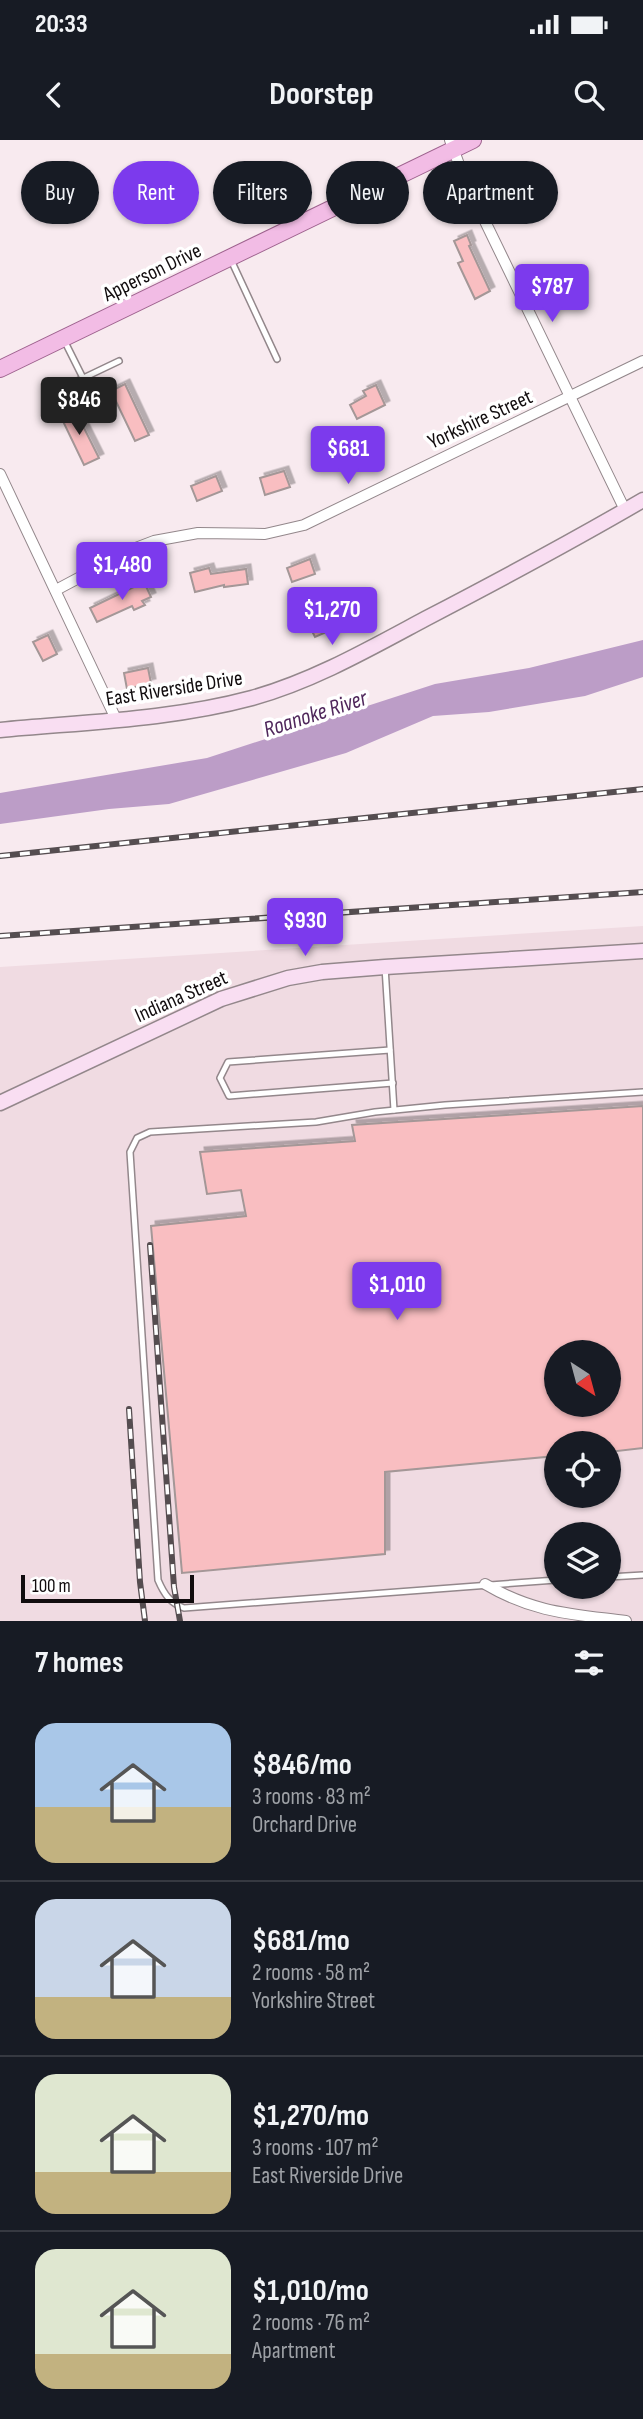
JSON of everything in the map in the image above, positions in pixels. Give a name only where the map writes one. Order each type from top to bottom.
[{"type":"main road","name":"Apperson Drive","points":[[0,369],[230,258],[451,145],[473,140]]},
{"type":"street","points":[[451,145],[625,510]]},
{"type":"street","name":"Yorkshire Street","points":[[56,590],[133,549],[154,541],[198,533],[265,534],[304,525],[643,361]]},
{"type":"street","points":[[0,474],[116,719]]},
{"type":"street","name":"East Riverside Drive","points":[[0,730],[172,714],[224,704],[287,686],[366,650],[582,537],[643,500]]},
{"type":"street","name":"Indiana Street","points":[[0,1103],[180,1018],[243,991],[288,978],[322,972],[385,967],[643,951]]},
{"type":"street","points":[[485,1584],[505,1596],[544,1610],[626,1621]]},
{"type":"lane","points":[[230,258],[277,359]]},
{"type":"lane","points":[[63,339],[83,378]]},
{"type":"lane","points":[[52,393],[120,361]]},
{"type":"lane","points":[[385,967],[394,1110]]},
{"type":"lane","points":[[390,1050],[229,1062],[219,1078],[229,1096],[393,1083]]},
{"type":"lane","points":[[544,1581],[184,1608],[175,1605],[168,1598],[158,1580],[130,1152],[137,1138],[150,1132],[316,1122],[394,1110],[643,1092]]},
{"type":"lane","points":[[621,1576],[643,1575]]},
{"type":"shaded area","points":[[643,640],[643,677],[585,696],[489,712],[433,716],[346,753],[169,804],[0,824],[0,793],[207,758],[435,684],[529,668]]},
{"type":"shaded area","points":[[643,926],[643,1621],[0,1621],[0,967]]},
{"type":"building","points":[[467,235],[471,245],[469,246],[490,291],[475,299],[458,263],[463,261],[454,241]]},
{"type":"building","points":[[125,384],[149,435],[135,441],[111,391]]},
{"type":"building","points":[[376,385],[385,405],[357,419],[350,405],[366,396],[363,391]]},
{"type":"building","points":[[74,408],[99,458],[84,465],[60,415]]},
{"type":"building","points":[[284,471],[290,487],[265,495],[260,478]]},
{"type":"building","points":[[216,476],[222,491],[197,501],[191,486]]},
{"type":"building","points":[[310,559],[315,574],[292,582],[287,568]]},
{"type":"building","points":[[209,568],[211,574],[246,569],[248,584],[224,585],[195,592],[190,573]]},
{"type":"building","points":[[144,582],[151,597],[142,601],[145,605],[134,610],[132,606],[97,622],[90,608]]},
{"type":"building","points":[[330,605],[340,626],[315,637],[305,617]]},
{"type":"building","points":[[48,635],[57,654],[43,661],[33,642]]},
{"type":"building","points":[[148,668],[151,683],[127,689],[124,673]]},
{"type":"building","points":[[643,1106],[643,1448],[621,1451],[621,1431],[544,1431],[544,1457],[385,1472],[385,1554],[182,1573],[151,1226],[246,1216],[241,1190],[207,1194],[200,1152],[355,1141],[352,1125]]},
{"type":"railway","points":[[0,856],[643,789]]},
{"type":"railway","points":[[0,936],[643,892]]},
{"type":"railway","points":[[150,1245],[174,1587],[180,1621]]},
{"type":"railway","points":[[129,1409],[145,1621]]},
{"type":"water label","name":"Roanoke River","points":[[315,713]]}]
